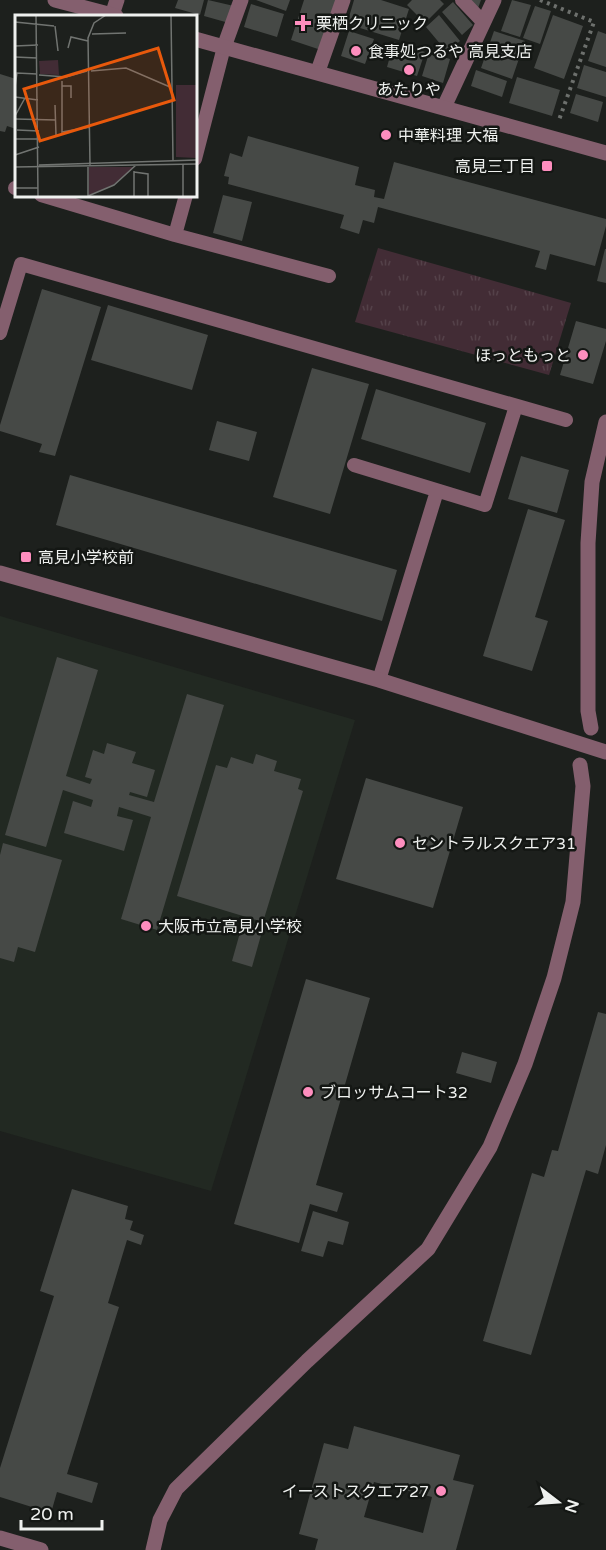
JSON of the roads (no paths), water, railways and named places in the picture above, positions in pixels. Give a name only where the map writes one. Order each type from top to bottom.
[{"type":"street","points":[[55,0],[110,15]]},
{"type":"street","points":[[114,15],[117,0]]},
{"type":"street","points":[[224,47],[241,0]]},
{"type":"street","points":[[318,71],[343,0]]},
{"type":"street","points":[[444,107],[494,0]]},
{"type":"street","points":[[196,39],[318,71],[606,153]]},
{"type":"street","points":[[591,728],[588,711],[588,543],[592,482],[606,422]]},
{"type":"street","points":[[0,573],[379,680],[606,752]]},
{"type":"street","points":[[153,1550],[160,1520],[176,1489],[307,1361],[428,1249],[490,1147],[532,1043],[554,978],[573,902],[583,786],[580,765]]},
{"type":"street","points":[[0,1538],[41,1550]]},
{"type":"lane","points":[[462,0],[483,22]]},
{"type":"lane","points":[[196,155],[224,47]]},
{"type":"lane","points":[[44,196],[175,235],[329,276]]},
{"type":"lane","points":[[175,235],[186,196]]},
{"type":"lane","points":[[0,333],[21,264],[566,420]]},
{"type":"lane","points":[[354,465],[485,505],[516,406]]},
{"type":"lane","points":[[379,680],[437,491]]},
{"type":"place","name":"栗栖クリニック","points":[[303,23]]},
{"type":"place","name":"食事処つるや 高見支店","points":[[356,51]]},
{"type":"place","name":"あたりや","points":[[409,70]]},
{"type":"place","name":"中華料理 大福","points":[[386,135]]},
{"type":"place","name":"高見三丁目","points":[[547,166]]},
{"type":"place","name":"ほっともっと","points":[[583,355]]},
{"type":"place","name":"高見小学校前","points":[[26,557]]},
{"type":"place","name":"セントラルスクエア31","points":[[400,843]]},
{"type":"place","name":"大阪市立高見小学校","points":[[146,926]]},
{"type":"place","name":"ブロッサムコート32","points":[[308,1092]]},
{"type":"place","name":"イーストスクエア27","points":[[441,1491]]}]
